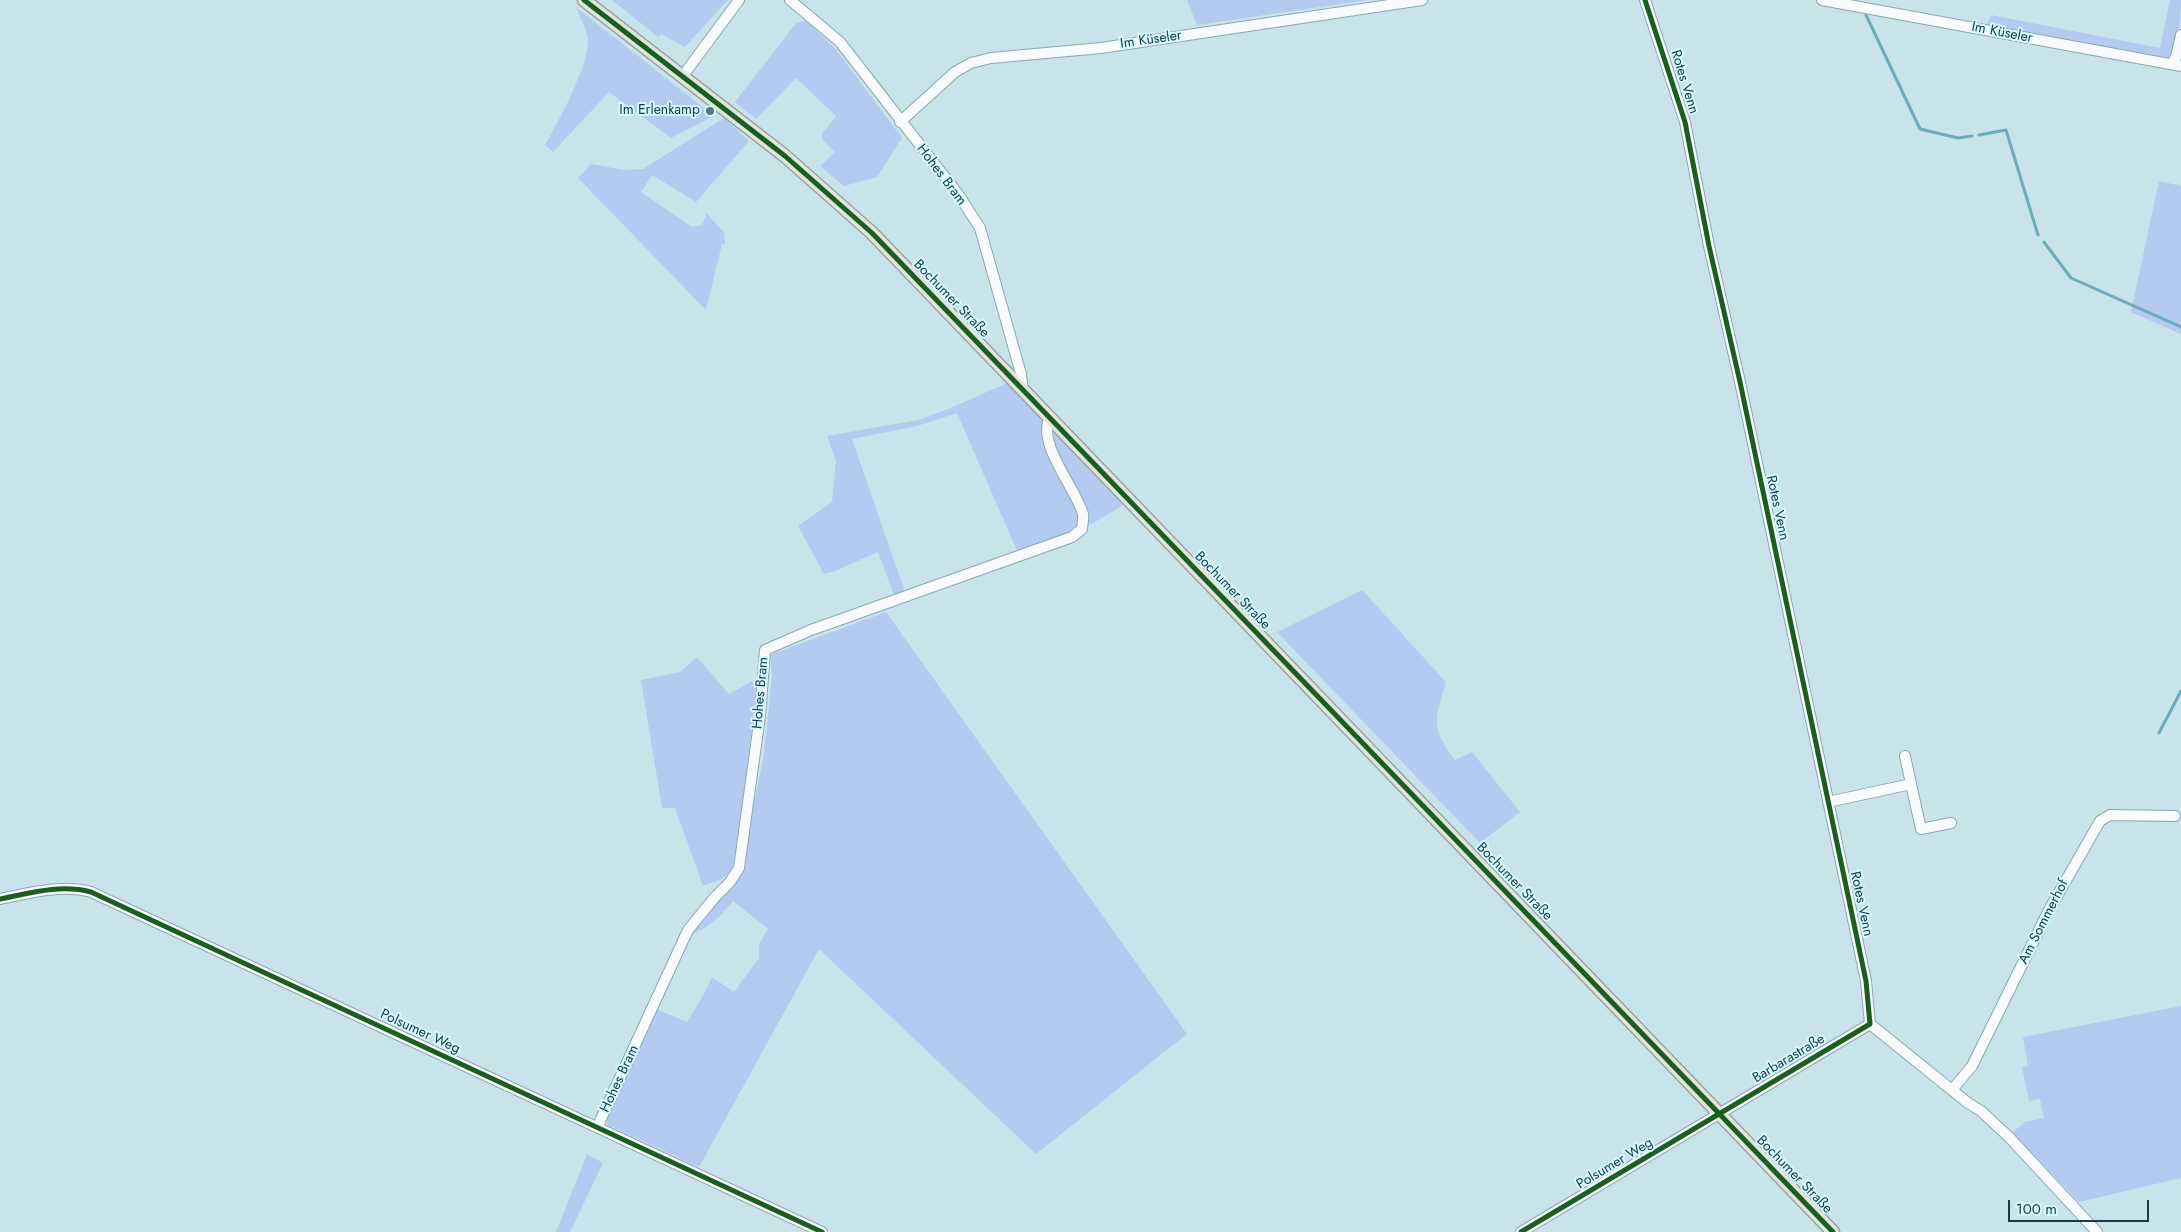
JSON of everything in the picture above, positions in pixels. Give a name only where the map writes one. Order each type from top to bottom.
[{"type":"main road","name":"Bochumer Straße","points":[[584,0],[785,156],[872,233],[1833,1232]]},
{"type":"street","points":[[682,76],[739,0]]},
{"type":"street","name":"Hohes Bram","points":[[790,0],[840,42],[900,122],[958,194],[980,228],[1021,374],[1023,390]]},
{"type":"street","name":"Im Küseler","points":[[900,122],[955,72],[972,63],[991,58],[1093,49],[1422,0]]},
{"type":"street","name":"Rotes Venn","points":[[1645,0],[1685,122],[1709,246],[1744,401],[1866,981],[1870,1024]]},
{"type":"street","name":"Im Küseler","points":[[1822,0],[2177,65]]},
{"type":"street","points":[[2177,65],[2176,56],[2181,35]]},
{"type":"street","name":"Hohes Bram","points":[[599,1128],[604,1112],[688,930],[730,882],[738,868],[760,716],[764,650],[811,630],[1072,537],[1082,530],[1083,516],[1052,452],[1047,423],[1050,417]]},
{"type":"street","points":[[1905,756],[1921,829],[1951,823]]},
{"type":"street","points":[[1828,802],[1911,784]]},
{"type":"street","name":"Am Sommerhof","points":[[1952,1090],[1972,1066],[2049,910],[2100,821],[2110,815],[2176,816]]},
{"type":"street","name":"Polsumer Weg","points":[[0,899],[53,889],[69,888],[91,892],[822,1232]]},
{"type":"street","points":[[1870,1024],[1981,1111],[2009,1137],[2097,1232]]},
{"type":"street","name":"Barbarastraße","points":[[1720,1114],[1870,1024]]},
{"type":"street","name":"Polsumer Weg","points":[[1521,1232],[1720,1114]]},
{"type":"shaded area","points":[[612,0],[728,0],[685,47],[661,34],[658,37]]},
{"type":"shaded area","points":[[1187,0],[1368,0],[1197,25]]},
{"type":"shaded area","points":[[2170,0],[2181,0],[2181,15],[2176,46],[2170,60],[1987,26],[1991,15],[2160,48]]},
{"type":"shaded area","points":[[576,7],[714,116],[671,138],[609,92],[553,152],[545,145],[572,94],[587,51],[588,40],[585,28]]},
{"type":"shaded area","points":[[806,21],[835,48],[902,138],[877,177],[844,186],[820,166],[835,152],[822,139],[822,134],[836,116],[796,78],[756,119],[735,102],[796,23]]},
{"type":"shaded area","points":[[724,118],[749,141],[696,202],[652,175],[641,192],[692,227],[702,225],[706,216],[705,212],[724,232],[725,244],[722,244],[706,310],[578,178],[591,164],[624,170],[643,169]]},
{"type":"shaded area","points":[[2159,181],[2181,186],[2181,334],[2131,312]]},
{"type":"shaded area","points":[[1007,383],[1045,420],[1080,515],[1078,528],[1070,534],[1018,553],[957,413],[917,426],[852,439],[905,592],[894,595],[878,552],[824,574],[798,526],[832,502],[836,461],[827,436],[918,420],[946,410]]},
{"type":"shaded area","points":[[1057,433],[1125,504],[1090,525],[1061,466],[1054,443],[1054,434]]},
{"type":"shaded area","points":[[1362,590],[1446,682],[1437,715],[1437,723],[1438,731],[1447,749],[1455,760],[1472,752],[1520,812],[1480,843],[1277,632]]},
{"type":"shaded area","points":[[886,612],[1187,1034],[1036,1154],[819,949],[699,1167],[608,1125],[606,1118],[656,1009],[687,1022],[712,977],[734,992],[759,958],[759,944],[768,929],[733,901],[714,921],[689,935],[739,875],[764,755],[772,675],[770,655]]},
{"type":"shaded area","points":[[697,657],[729,694],[758,678],[737,854],[732,868],[726,876],[703,886],[675,808],[662,808],[641,680],[680,672]]},
{"type":"shaded area","points":[[2181,1006],[2181,1178],[2079,1202],[2012,1133],[2025,1122],[2044,1118],[2040,1099],[2029,1101],[2022,1067],[2028,1066],[2023,1037]]},
{"type":"shaded area","points":[[587,1154],[603,1163],[570,1232],[556,1232]]},
{"type":"waterway","points":[[1866,15],[1920,129],[1958,138],[1972,136]]},
{"type":"waterway","points":[[1979,135],[2006,130],[2038,235]]},
{"type":"waterway","points":[[2044,242],[2071,278],[2181,327]]},
{"type":"waterway","points":[[2159,733],[2181,691]]},
{"type":"cycle path","points":[[584,0],[785,156],[872,233],[1833,1232]]},
{"type":"cycle path","points":[[1521,1232],[1870,1024],[1866,981],[1740,382],[1709,246],[1685,122],[1645,0]]},
{"type":"cycle path","points":[[0,899],[56,889],[91,892],[822,1232]]},
{"type":"place","name":"Im Erlenkamp","points":[[710,111]]}]
